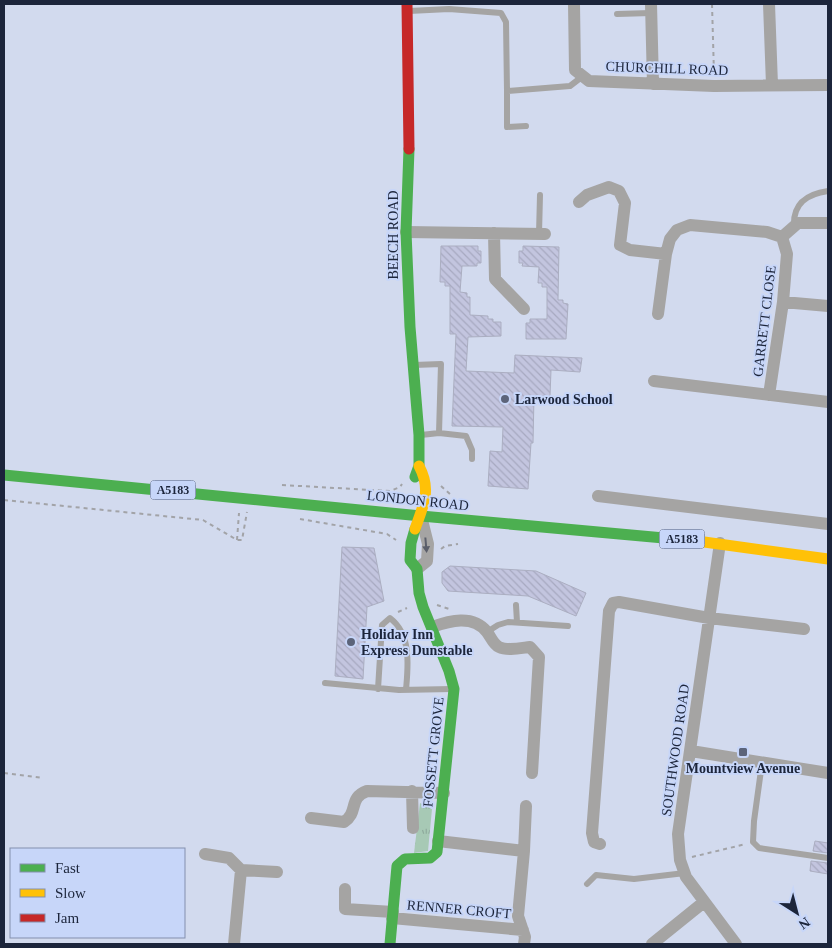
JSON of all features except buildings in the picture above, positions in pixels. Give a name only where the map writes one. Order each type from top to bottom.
[{"type":"street","points":[[574,4],[575,70],[583,76]]},
{"type":"street","points":[[769,4],[772,85]]},
{"type":"street","name":"BEECH ROAD","points":[[408,8],[409,158],[406,232],[413,365],[419,435],[419,466],[415,477],[415,486],[421,516]]},
{"type":"street","points":[[651,8],[653,84]]},
{"type":"street","name":"CHURCHILL ROAD","points":[[583,76],[589,81],[653,84],[714,86],[828,85]]},
{"type":"street","points":[[579,202],[587,195],[609,187],[619,191],[624,202],[620,245],[630,250],[666,254]]},
{"type":"street","points":[[658,314],[666,254],[670,239],[677,230],[690,226],[767,232],[782,237],[798,222],[827,223]]},
{"type":"street","points":[[406,232],[542,234]]},
{"type":"street","points":[[494,233],[495,279],[524,309]]},
{"type":"street","name":"GARRETT CLOSE","points":[[770,395],[783,302],[787,254],[782,237]]},
{"type":"street","points":[[783,302],[828,306]]},
{"type":"street","points":[[654,380],[828,402]]},
{"type":"street","name":"LONDON ROAD","points":[[4,475],[720,543],[828,558]]},
{"type":"street","points":[[598,496],[828,524]]},
{"type":"street","name":"FOSSETT GROVE","points":[[390,944],[397,866],[405,859],[430,858],[437,852],[454,689],[419,593],[417,569],[427,561],[428,544],[421,516]]},
{"type":"street","name":"SOUTHWOOD ROAD","points":[[720,543],[678,834],[680,860],[685,873],[736,944]]},
{"type":"street","points":[[600,844],[594,842],[592,833],[609,611],[613,603],[619,602],[709,618],[804,629]]},
{"type":"street","points":[[432,627],[454,620],[468,621],[479,625],[487,632],[495,645],[504,649],[530,647],[539,657],[532,773]]},
{"type":"street","points":[[691,751],[828,773]]},
{"type":"street","points":[[311,818],[344,822],[352,814],[355,798],[361,793],[368,791],[444,793]]},
{"type":"street","points":[[412,791],[413,828]]},
{"type":"street","points":[[524,944],[525,937],[518,916],[526,806]]},
{"type":"street","points":[[438,841],[524,851]]},
{"type":"street","points":[[205,854],[229,858],[242,870],[277,872]]},
{"type":"street","points":[[234,944],[242,870]]},
{"type":"street","points":[[345,889],[345,909],[392,915]]},
{"type":"street","points":[[652,944],[704,902]]},
{"type":"street","name":"RENNER CROFT","points":[[392,915],[523,930]]},
{"type":"lane","points":[[408,8],[449,8],[501,13],[506,22],[508,127],[526,126]]},
{"type":"lane","points":[[617,14],[651,8]]},
{"type":"lane","points":[[507,91],[570,86],[583,76]]},
{"type":"lane","points":[[794,226],[793,218],[797,207],[804,198],[828,191]]},
{"type":"lane","points":[[540,195],[542,234]]},
{"type":"lane","points":[[413,365],[441,364],[439,433]]},
{"type":"lane","points":[[419,435],[439,433],[466,436],[472,450],[472,459]]},
{"type":"lane","points":[[516,606],[517,622]]},
{"type":"lane","points":[[378,689],[382,624],[390,618],[398,624],[409,655],[406,690]]},
{"type":"lane","points":[[487,632],[503,623],[517,622],[568,626]]},
{"type":"lane","points":[[325,683],[378,689],[454,689]]},
{"type":"lane","points":[[762,763],[753,842],[759,848],[828,858]]},
{"type":"lane","points":[[587,884],[596,875],[634,880],[685,873]]},
{"type":"path","points":[[712,4],[714,86]]},
{"type":"path","points":[[284,485],[390,491],[400,487]]},
{"type":"path","points":[[4,500],[203,520],[237,540],[242,540],[247,511]]},
{"type":"path","points":[[237,540],[238,513]]},
{"type":"path","points":[[294,518],[387,534],[396,539],[399,545]]},
{"type":"path","points":[[440,550],[445,546],[458,544]]},
{"type":"path","points":[[433,604],[450,609]]},
{"type":"path","points":[[390,618],[392,614],[414,606]]},
{"type":"path","points":[[4,773],[42,778]]},
{"type":"path","points":[[680,860],[753,842]]},
{"type":"green space","points":[[420,803],[432,809],[428,851],[414,853]]},
{"type":"traffic: fast","points":[[409,149],[406,232],[410,327],[419,435],[419,466],[415,477]]},
{"type":"traffic: fast","points":[[4,475],[697,541]]},
{"type":"traffic: fast","points":[[390,944],[397,866],[405,859],[430,858],[437,852],[454,689],[449,671],[423,607],[419,593],[417,569],[410,560],[411,543],[415,529]]},
{"type":"traffic: slow","points":[[415,529],[426,490],[419,466]]},
{"type":"traffic: slow","points":[[697,541],[828,559]]},
{"type":"traffic: jam","points":[[407,4],[409,149]]},
{"type":"place","name":"Larwood School","points":[[505,399]]},
{"type":"place","name":"Holiday Inn Express Dunstable","points":[[351,642]]},
{"type":"place","name":"Mountview Avenue","points":[[743,752]]}]
